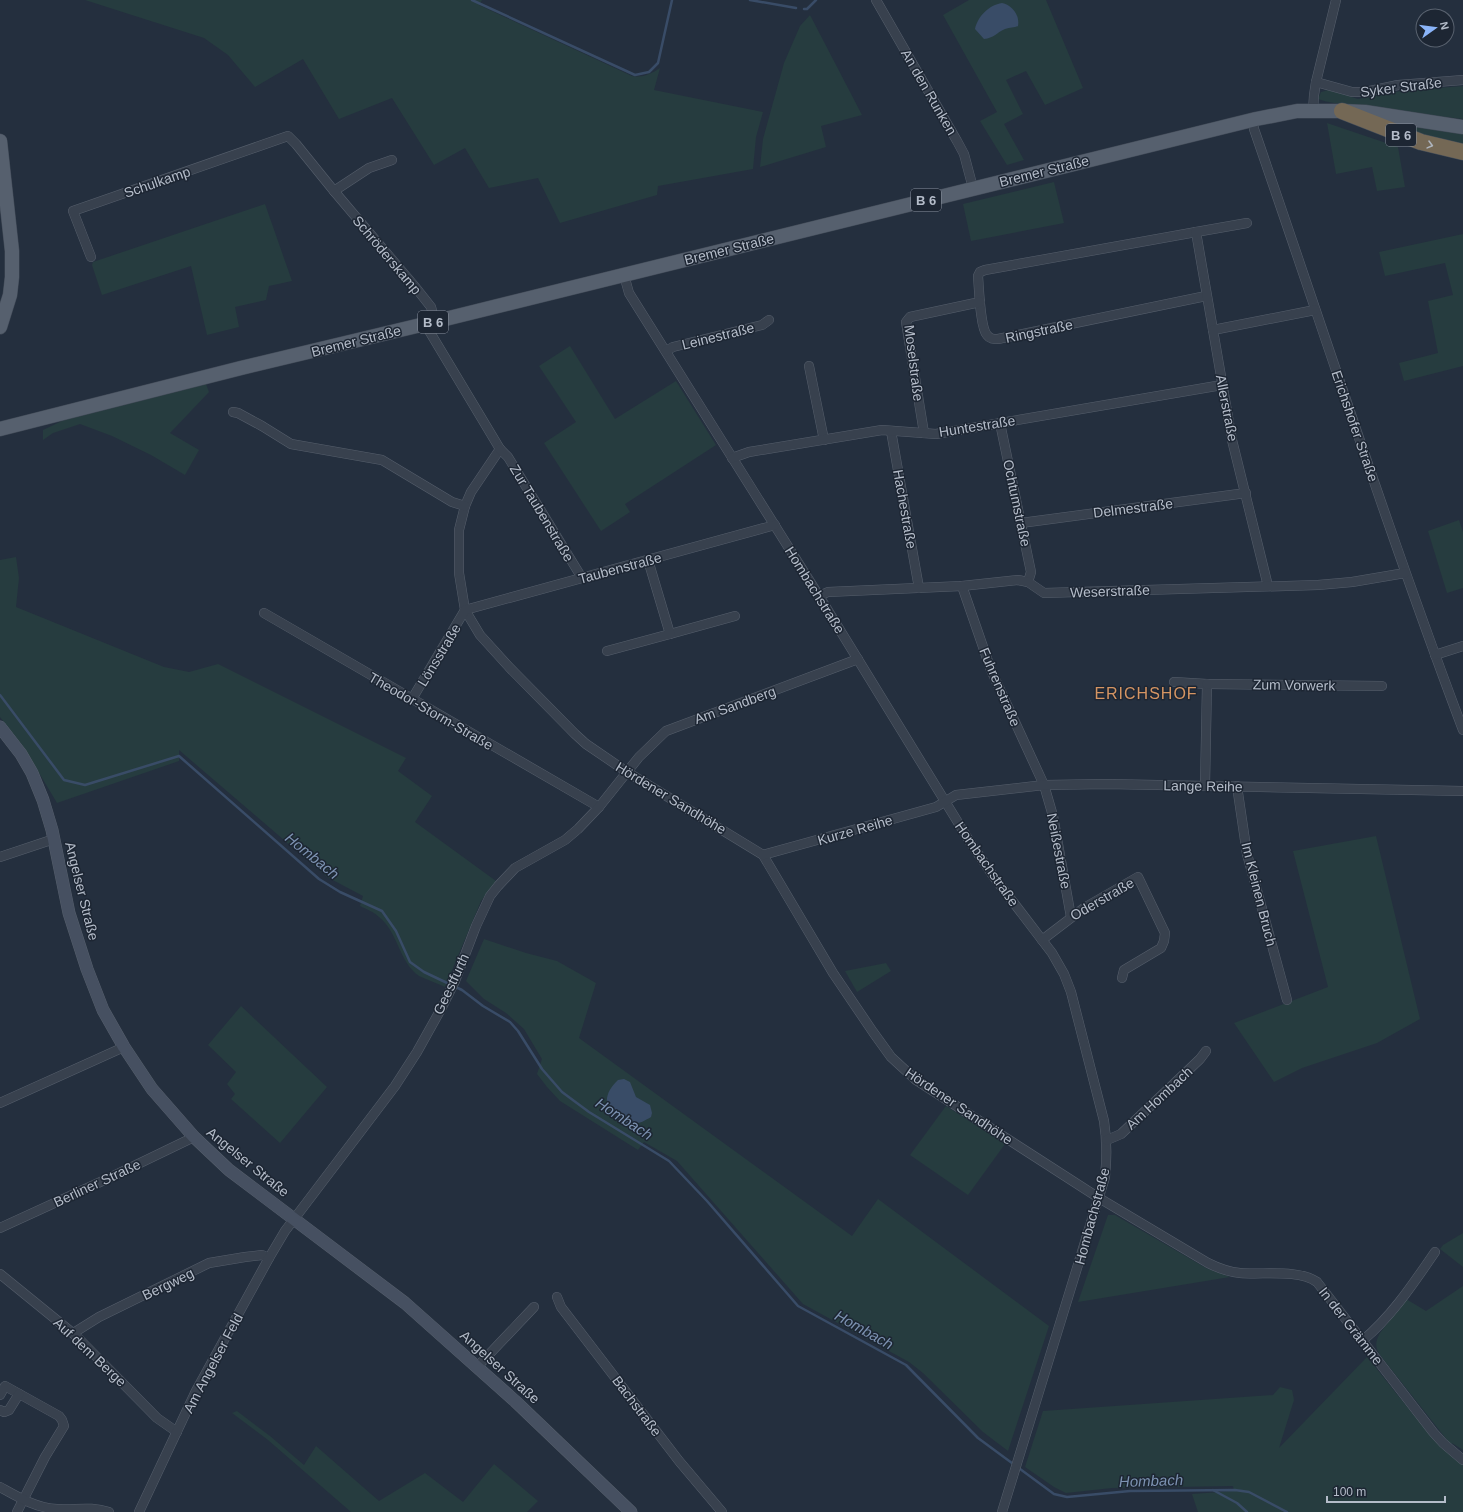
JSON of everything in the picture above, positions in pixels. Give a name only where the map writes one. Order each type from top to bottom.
[{"type":"highway","name":"B 6","points":[[1342,111],[1373,125],[1421,142],[1463,152]]},
{"type":"main road","name":"Bremer Straße","points":[[3,425],[430,323],[1253,120],[1297,112],[1342,111],[1373,113],[1463,127]]},
{"type":"main road","points":[[0,141],[12,252],[12,277],[6,309],[0,327]]},
{"type":"main road","name":"Angelser Straße","points":[[0,728],[21,754],[32,773],[43,800],[54,839],[70,913],[85,962],[103,1010],[124,1047],[152,1089],[194,1137],[229,1170],[405,1303],[478,1366],[631,1512]]},
{"type":"street","name":"An den Runken","points":[[876,0],[964,154],[973,188]]},
{"type":"street","points":[[1313,111],[1316,82],[1336,0]]},
{"type":"street","name":"Syker Straße","points":[[1316,82],[1352,92],[1365,92],[1398,85],[1463,80]]},
{"type":"street","name":"Erichshofer Straße","points":[[1253,120],[1254,129],[1405,573],[1463,730]]},
{"type":"street","name":"Schröderskamp","points":[[288,136],[431,307],[430,323]]},
{"type":"street","name":"Schulkamp","points":[[92,257],[73,211],[288,136]]},
{"type":"street","points":[[334,191],[369,168],[392,160]]},
{"type":"street","name":"Ringstraße","points":[[1206,296],[998,339],[990,338],[985,333],[978,276],[980,272],[985,270],[1248,223]]},
{"type":"street","points":[[1196,232],[1213,330],[1315,310]]},
{"type":"street","name":"Hombachstraße","points":[[624,275],[629,293],[775,525],[944,801],[994,878],[1052,953],[1064,974],[1071,992],[1104,1121],[1107,1140],[1105,1177],[1002,1512]]},
{"type":"street","name":"Moselstraße","points":[[924,433],[906,322],[910,317],[980,302]]},
{"type":"street","name":"Leinestraße","points":[[666,351],[672,347],[762,325],[769,320]]},
{"type":"street","points":[[430,323],[500,449]]},
{"type":"street","name":"Allerstraße","points":[[1213,330],[1232,440],[1268,586]]},
{"type":"street","points":[[809,366],[824,440]]},
{"type":"street","name":"Huntestraße","points":[[732,458],[749,452],[882,430],[936,434],[1222,385]]},
{"type":"street","points":[[233,412],[238,413],[262,426],[291,444],[382,460],[452,502],[465,506]]},
{"type":"street","name":"Ochtumstraße","points":[[1000,423],[1031,572],[1028,582]]},
{"type":"street","name":"Hachestraße","points":[[891,431],[919,588]]},
{"type":"street","name":"Hördener Sandhöhe","points":[[500,449],[471,492],[465,506],[459,530],[459,573],[465,610],[480,635],[509,667],[586,744],[626,772],[763,855],[833,973],[891,1057],[916,1080],[1099,1198]]},
{"type":"street","name":"Zur Taubenstraße","points":[[500,449],[508,457],[582,578]]},
{"type":"street","name":"Delmestraße","points":[[1021,523],[1246,493]]},
{"type":"street","name":"Taubenstraße","points":[[465,610],[775,525]]},
{"type":"street","points":[[648,560],[670,634]]},
{"type":"street","name":"Weserstraße","points":[[1028,582],[1044,593],[1318,585],[1352,582],[1405,573]]},
{"type":"street","points":[[819,596],[828,592],[962,586],[1018,580],[1028,582]]},
{"type":"street","name":"Fuhrenstraße","points":[[962,586],[991,670],[1044,785]]},
{"type":"street","name":"Lönsstraße","points":[[412,699],[465,610]]},
{"type":"street","name":"Theodor-Storm-Straße","points":[[264,613],[599,808]]},
{"type":"street","points":[[607,651],[735,616]]},
{"type":"street","points":[[1435,656],[1463,646]]},
{"type":"street","name":"Am Sandberg","points":[[626,772],[666,731],[858,659]]},
{"type":"street","name":"Zum Vorwerk","points":[[1174,682],[1207,684],[1382,686]]},
{"type":"street","points":[[1205,786],[1207,684]]},
{"type":"street","name":"Geestfurth","points":[[295,1219],[395,1086],[417,1052],[453,984],[476,926],[490,896],[515,868],[565,840],[599,808],[621,781],[626,772]]},
{"type":"street","name":"Lange Reihe","points":[[944,801],[956,794],[1044,785],[1107,784],[1463,791]]},
{"type":"street","name":"Neißestraße","points":[[1044,785],[1053,816],[1071,917]]},
{"type":"street","name":"Im Kleinen Bruch","points":[[1236,786],[1247,854],[1287,1000]]},
{"type":"street","name":"Kurze Reihe","points":[[763,855],[936,807],[944,801]]},
{"type":"street","points":[[0,857],[54,839]]},
{"type":"street","name":"Oderstraße","points":[[1042,940],[1084,908],[1138,877],[1165,933],[1164,941],[1161,948],[1124,970],[1122,978]]},
{"type":"street","points":[[0,1103],[101,1059],[124,1047]]},
{"type":"street","name":"Am Hombach","points":[[1107,1140],[1121,1134],[1200,1059],[1206,1051]]},
{"type":"street","name":"Berliner Straße","points":[[0,1228],[194,1137]]},
{"type":"street","name":"In der Grämme","points":[[1099,1198],[1220,1269],[1239,1273],[1303,1276],[1311,1278],[1317,1282],[1433,1432],[1443,1443],[1463,1460]]},
{"type":"street","name":"Am Angelser Feld","points":[[139,1512],[196,1391],[269,1258],[295,1219]]},
{"type":"street","points":[[1362,1341],[1377,1328],[1390,1313],[1435,1252]]},
{"type":"street","name":"Bergweg","points":[[75,1335],[76,1332],[99,1318],[209,1264],[262,1255],[269,1258]]},
{"type":"street","name":"Auf dem Berge","points":[[0,1274],[75,1335],[157,1418],[177,1432]]},
{"type":"street","name":"Bachstraße","points":[[557,1297],[561,1307],[679,1461],[722,1512]]},
{"type":"street","points":[[478,1366],[534,1307]]},
{"type":"street","points":[[0,1395],[5,1386],[59,1416],[64,1426],[45,1457],[17,1512]]},
{"type":"street","points":[[0,1410],[4,1412],[9,1410],[19,1394]]},
{"type":"street","points":[[0,1487],[29,1503],[56,1509],[93,1508],[109,1512]]},
{"type":"green space","points":[[85,0],[482,0],[479,5],[632,76],[647,75],[660,68],[654,90],[763,112],[756,137],[753,169],[658,186],[657,195],[560,223],[538,178],[489,188],[465,148],[434,165],[392,98],[339,119],[303,59],[255,87],[228,55],[204,38]]},
{"type":"green space","points":[[969,0],[1046,0],[1083,88],[1045,105],[1026,71],[1006,80],[1023,114],[1004,124],[1024,160],[1007,165],[980,121],[997,112],[943,15]]},
{"type":"green space","points":[[810,15],[862,115],[821,126],[826,147],[760,167],[763,139],[784,63],[800,26]]},
{"type":"green space","points":[[1463,86],[1463,119],[1377,107],[1340,104],[1318,99],[1321,92],[1328,90],[1358,99],[1401,91]]},
{"type":"green space","points":[[1373,119],[1463,133],[1463,148]]},
{"type":"green space","points":[[1327,123],[1398,147],[1405,187],[1377,191],[1372,167],[1336,174]]},
{"type":"green space","points":[[1054,182],[1064,223],[971,241],[963,204]]},
{"type":"green space","points":[[265,204],[292,281],[269,286],[266,300],[235,307],[239,327],[207,335],[191,266],[102,295],[92,265],[93,262]]},
{"type":"green space","points":[[1463,234],[1463,366],[1404,381],[1399,363],[1438,353],[1428,301],[1453,295],[1445,263],[1385,276],[1379,252]]},
{"type":"green space","points":[[570,346],[615,419],[676,381],[716,445],[625,504],[630,512],[601,531],[544,443],[576,422],[539,366]]},
{"type":"green space","points":[[206,384],[209,392],[170,433],[199,450],[185,475],[151,455],[112,436],[80,424],[53,433],[43,440],[43,430],[64,420]]},
{"type":"green space","points":[[1459,520],[1463,532],[1463,588],[1447,593],[1428,531]]},
{"type":"green space","points":[[16,557],[19,578],[16,607],[164,667],[189,672],[218,664],[406,758],[398,771],[432,796],[415,822],[496,881],[481,901],[445,987],[419,976],[412,970],[385,923],[375,914],[360,906],[363,896],[327,877],[179,750],[179,761],[57,803],[23,746],[0,717],[0,560]]},
{"type":"green space","points":[[1376,836],[1420,1019],[1377,1043],[1302,1068],[1274,1082],[1234,1023],[1328,987],[1293,851]]},
{"type":"green space","points":[[484,939],[526,953],[557,961],[596,983],[579,1038],[852,1236],[878,1199],[1049,1326],[1008,1451],[983,1432],[923,1373],[909,1362],[803,1304],[677,1161],[644,1142],[638,1150],[560,1101],[537,1074],[542,1059],[524,1029],[506,1013],[484,999],[466,981]]},
{"type":"green space","points":[[886,963],[891,971],[857,992],[845,971]]},
{"type":"green space","points":[[241,1006],[327,1087],[280,1143],[231,1099],[235,1094],[227,1084],[236,1072],[208,1045]]},
{"type":"green space","points":[[946,1106],[1005,1144],[968,1195],[910,1155]]},
{"type":"green space","points":[[1108,1215],[1115,1215],[1206,1268],[1230,1277],[1078,1302]]},
{"type":"green space","points":[[1463,1233],[1463,1267],[1440,1249],[1443,1245]]},
{"type":"green space","points":[[1463,1286],[1463,1450],[1452,1443],[1451,1445],[1380,1355],[1376,1344],[1380,1333],[1406,1299],[1426,1311]]},
{"type":"green space","points":[[1367,1357],[1437,1441],[1463,1465],[1463,1512],[1198,1512],[1192,1494],[1234,1491],[1233,1486],[1112,1488],[1066,1493],[1054,1487],[1025,1467],[1043,1411],[1273,1395],[1280,1387],[1292,1390],[1294,1400],[1279,1448]]},
{"type":"green space","points":[[237,1411],[270,1436],[304,1465],[316,1446],[379,1501],[425,1473],[463,1502],[494,1464],[538,1501],[527,1512],[351,1512],[268,1440],[232,1413]]},
{"type":"water","points":[[1002,3],[1012,8],[1018,18],[1018,26],[1005,29],[984,39],[975,29],[976,24],[985,12],[993,6]]},
{"type":"water","points":[[624,1079],[630,1082],[636,1097],[650,1105],[652,1113],[651,1117],[645,1121],[629,1124],[614,1115],[610,1110],[607,1100],[610,1090],[618,1080]]},
{"type":"waterway","points":[[472,0],[635,75],[649,72],[658,63],[672,0]]},
{"type":"waterway","points":[[750,0],[796,8]]},
{"type":"waterway","points":[[804,9],[807,9],[816,0]]},
{"type":"waterway","name":"Hombach","points":[[0,695],[64,780],[85,785],[179,756],[319,879],[340,892],[382,911],[396,931],[410,962],[424,972],[462,990],[483,1006],[510,1022],[518,1031],[542,1069],[562,1092],[589,1112],[669,1161],[707,1201],[798,1306],[906,1365],[978,1438],[1054,1494],[1067,1497],[1130,1491],[1235,1490],[1249,1492],[1287,1512]]},
{"type":"waterway","points":[[1213,1490],[1237,1503],[1247,1512]]},
{"type":"district","name":"ERICHSHOF","points":[[1146,693]]}]
